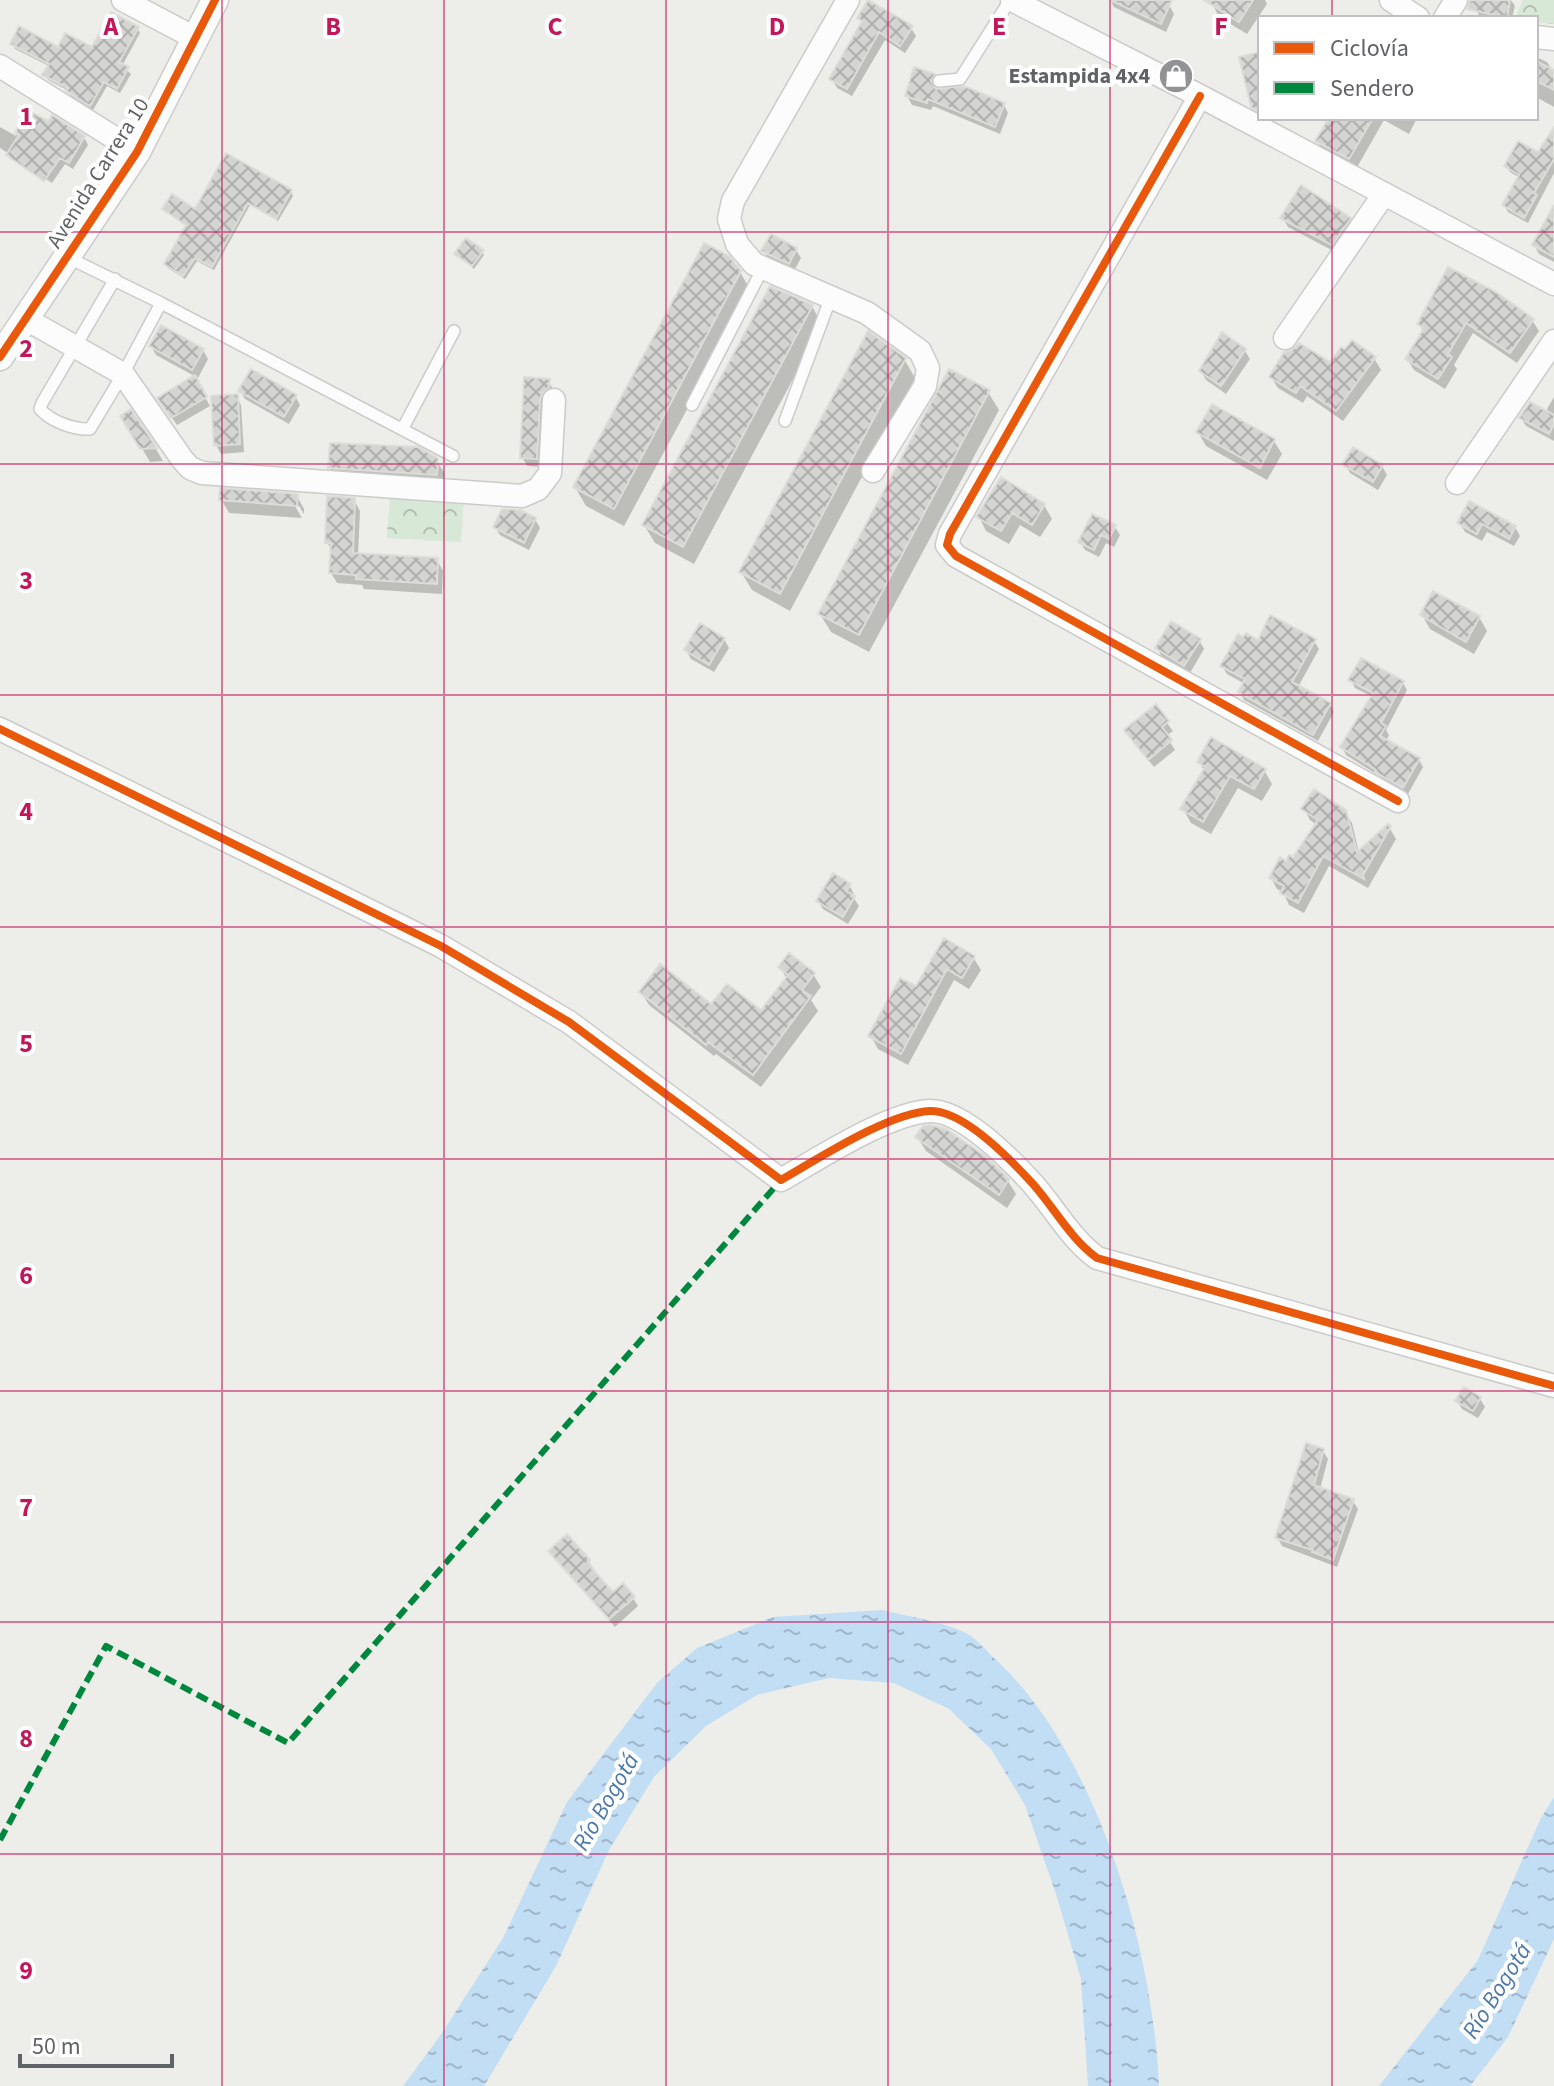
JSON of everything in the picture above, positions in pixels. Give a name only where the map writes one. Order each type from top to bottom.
[{"type":"street","points":[[123,0],[195,38]]},
{"type":"street","name":"Avenida Carrera 10","points":[[0,357],[137,152],[215,0]]},
{"type":"street","points":[[848,0],[733,201],[729,219],[737,244],[754,264],[867,313],[920,351],[928,368],[925,386],[873,471]]},
{"type":"street","points":[[1011,0],[1200,96],[1554,284]]},
{"type":"street","points":[[1391,0],[1415,16]]},
{"type":"street","points":[[0,66],[137,152]]},
{"type":"street","points":[[1200,96],[950,534],[947,545],[956,556],[1398,801]]},
{"type":"street","points":[[1285,338],[1384,194]]},
{"type":"street","points":[[26,319],[123,374],[182,459],[190,468],[202,473],[522,496],[538,489],[550,473],[554,400]]},
{"type":"street","points":[[1457,483],[1554,341]]},
{"type":"street","points":[[0,729],[441,946],[569,1022],[781,1180],[873,1129],[931,1111],[948,1115],[1006,1156],[1035,1186],[1081,1246],[1097,1258],[1554,1386]]},
{"type":"lane","points":[[939,81],[960,79],[1011,0]]},
{"type":"lane","points":[[67,257],[115,279],[453,456]]},
{"type":"lane","points":[[692,405],[763,268]]},
{"type":"lane","points":[[115,279],[42,403],[40,409],[45,414],[80,430],[90,429],[161,303]]},
{"type":"lane","points":[[785,421],[831,297]]},
{"type":"lane","points":[[403,428],[454,331]]},
{"type":"green space","points":[[1523,0],[1554,0],[1554,24],[1538,22],[1538,16],[1516,16]]},
{"type":"green space","points":[[390,493],[464,498],[461,542],[387,538]]},
{"type":"water","name":"Río Bogotá","points":[[883,1610],[949,1626],[973,1638],[1030,1697],[1062,1744],[1090,1798],[1113,1855],[1131,1915],[1145,1974],[1159,2086],[1088,2086],[1081,1979],[1025,1805],[991,1749],[949,1709],[894,1683],[829,1678],[757,1695],[706,1726],[654,1777],[609,1850],[556,1966],[484,2086],[403,2086],[440,2036],[503,1938],[567,1802],[657,1683],[697,1648],[773,1617]]},
{"type":"water","name":"Río Bogotá","points":[[1554,1797],[1554,1939],[1508,2037],[1470,2086],[1379,2086],[1478,1960],[1540,1820]]},
{"type":"building","points":[[868,0],[913,26],[900,46],[879,32],[847,89],[829,79],[862,21],[857,18]]},
{"type":"building","points":[[1110,0],[1172,0],[1161,24]]},
{"type":"building","points":[[1204,0],[1253,0],[1239,22]]},
{"type":"building","points":[[1470,0],[1510,0],[1507,16],[1467,9]]},
{"type":"building","points":[[111,12],[139,27],[119,62],[129,67],[117,89],[104,82],[90,106],[66,91],[68,88],[42,75],[49,64],[10,44],[19,26],[58,47],[65,33],[92,47]]},
{"type":"building","points":[[1258,52],[1258,111],[1251,107],[1239,57]]},
{"type":"building","points":[[1538,62],[1554,70],[1554,90],[1538,82]]},
{"type":"building","points":[[914,67],[935,74],[931,81],[936,89],[964,86],[1005,103],[995,127],[928,99],[927,103],[905,96]]},
{"type":"building","points":[[27,110],[48,121],[52,115],[85,136],[69,163],[60,158],[44,181],[6,155],[19,135],[15,133]]},
{"type":"building","points":[[1328,120],[1372,120],[1349,159],[1315,141]]},
{"type":"building","points":[[1554,127],[1554,159],[1534,193],[1537,195],[1524,218],[1502,205],[1519,175],[1504,166],[1518,141],[1538,152]]},
{"type":"building","points":[[226,153],[292,190],[276,219],[248,203],[212,267],[195,258],[183,276],[164,264],[186,225],[162,209],[172,194],[195,209]]},
{"type":"building","points":[[1301,185],[1351,218],[1332,245],[1280,218]]},
{"type":"building","points":[[1554,205],[1554,257],[1532,245]]},
{"type":"building","points":[[771,234],[797,248],[789,264],[761,251]]},
{"type":"building","points":[[466,238],[484,250],[472,266],[454,254]]},
{"type":"building","points":[[704,243],[729,256],[741,271],[614,509],[573,487]]},
{"type":"building","points":[[1448,267],[1496,292],[1534,319],[1510,353],[1466,323],[1448,354],[1452,357],[1438,379],[1405,359],[1424,328],[1417,324]]},
{"type":"building","points":[[770,286],[813,305],[683,547],[642,525]]},
{"type":"building","points":[[161,325],[204,349],[192,370],[149,346]]},
{"type":"building","points":[[868,331],[906,358],[780,594],[739,572]]},
{"type":"building","points":[[1222,332],[1246,349],[1221,386],[1199,371]]},
{"type":"building","points":[[1352,340],[1376,357],[1336,411],[1300,386],[1296,393],[1269,377],[1284,352],[1292,350],[1299,343],[1330,362],[1341,347],[1345,349]]},
{"type":"building","points":[[251,369],[297,395],[284,417],[238,391]]},
{"type":"building","points":[[949,369],[990,390],[859,635],[818,614]]},
{"type":"building","points":[[195,375],[207,397],[171,418],[157,398]]},
{"type":"building","points":[[524,377],[550,379],[549,387],[540,399],[537,459],[520,458]]},
{"type":"building","points":[[238,394],[240,444],[214,446],[211,396]]},
{"type":"building","points":[[1530,402],[1554,415],[1549,434],[1519,418]]},
{"type":"building","points":[[1212,404],[1275,439],[1260,468],[1196,432]]},
{"type":"building","points":[[131,409],[157,448],[140,449],[120,416]]},
{"type":"building","points":[[330,443],[418,447],[438,458],[437,475],[328,468]]},
{"type":"building","points":[[1353,447],[1383,465],[1373,482],[1342,465]]},
{"type":"building","points":[[1001,477],[1045,504],[1032,525],[1012,513],[1001,531],[976,517]]},
{"type":"building","points":[[220,488],[298,494],[297,506],[219,500]]},
{"type":"building","points":[[327,496],[355,498],[353,553],[438,558],[437,584],[356,579],[356,575],[329,573],[331,543],[325,543]]},
{"type":"building","points":[[1469,501],[1516,526],[1509,539],[1482,524],[1477,534],[1457,523]]},
{"type":"building","points":[[502,509],[521,510],[536,518],[524,543],[493,527]]},
{"type":"building","points":[[1092,514],[1116,525],[1109,539],[1101,535],[1094,550],[1078,542]]},
{"type":"building","points":[[1433,591],[1480,616],[1466,642],[1420,615]]},
{"type":"building","points":[[1270,615],[1316,639],[1292,682],[1331,703],[1313,735],[1238,692],[1245,679],[1220,666],[1238,634],[1243,637],[1246,633],[1258,640]]},
{"type":"building","points":[[1171,621],[1201,639],[1184,666],[1155,648]]},
{"type":"building","points":[[700,623],[725,638],[709,665],[684,650]]},
{"type":"building","points":[[1361,658],[1404,681],[1381,723],[1386,726],[1380,736],[1420,758],[1403,788],[1340,747],[1373,693],[1348,680]]},
{"type":"building","points":[[1156,704],[1169,721],[1162,727],[1172,740],[1148,760],[1124,730]]},
{"type":"building","points":[[1211,737],[1266,769],[1254,789],[1230,776],[1203,822],[1180,809],[1205,767],[1197,762]]},
{"type":"building","points":[[1314,789],[1346,810],[1357,852],[1388,824],[1391,826],[1363,875],[1364,879],[1323,856],[1298,903],[1280,893],[1284,886],[1269,878],[1280,857],[1286,861],[1289,855],[1293,857],[1318,820],[1301,809]]},
{"type":"building","points":[[833,873],[851,884],[846,891],[855,896],[843,917],[816,901]]},
{"type":"building","points":[[944,938],[975,956],[962,978],[947,969],[901,1054],[868,1036],[900,978],[916,986]]},
{"type":"building","points":[[789,953],[815,973],[802,990],[811,996],[753,1075],[708,1042],[706,1045],[639,992],[660,964],[711,1004],[727,984],[761,1010],[788,975],[778,967]]},
{"type":"building","points":[[923,1126],[946,1129],[985,1156],[1009,1179],[999,1195],[915,1137]]},
{"type":"building","points":[[1464,1387],[1481,1397],[1473,1411],[1455,1401]]},
{"type":"building","points":[[1306,1443],[1324,1449],[1314,1485],[1354,1499],[1333,1560],[1275,1538]]},
{"type":"building","points":[[567,1534],[613,1592],[623,1583],[635,1597],[609,1619],[548,1551]]},
{"type":"marked path","points":[[0,1840],[106,1646],[288,1743],[781,1180]]},
{"type":"cycle path","points":[[0,357],[137,152],[215,0]]},
{"type":"cycle path","points":[[1200,96],[950,534],[947,545],[956,556],[1398,801]]},
{"type":"cycle path","points":[[0,729],[441,946],[569,1022],[781,1180],[874,1128],[913,1114],[930,1111],[943,1113],[972,1128],[1000,1151],[1033,1184],[1079,1242],[1097,1258],[1554,1386]]},
{"type":"place","name":"Estampida 4x4","points":[[1176,76]]}]
